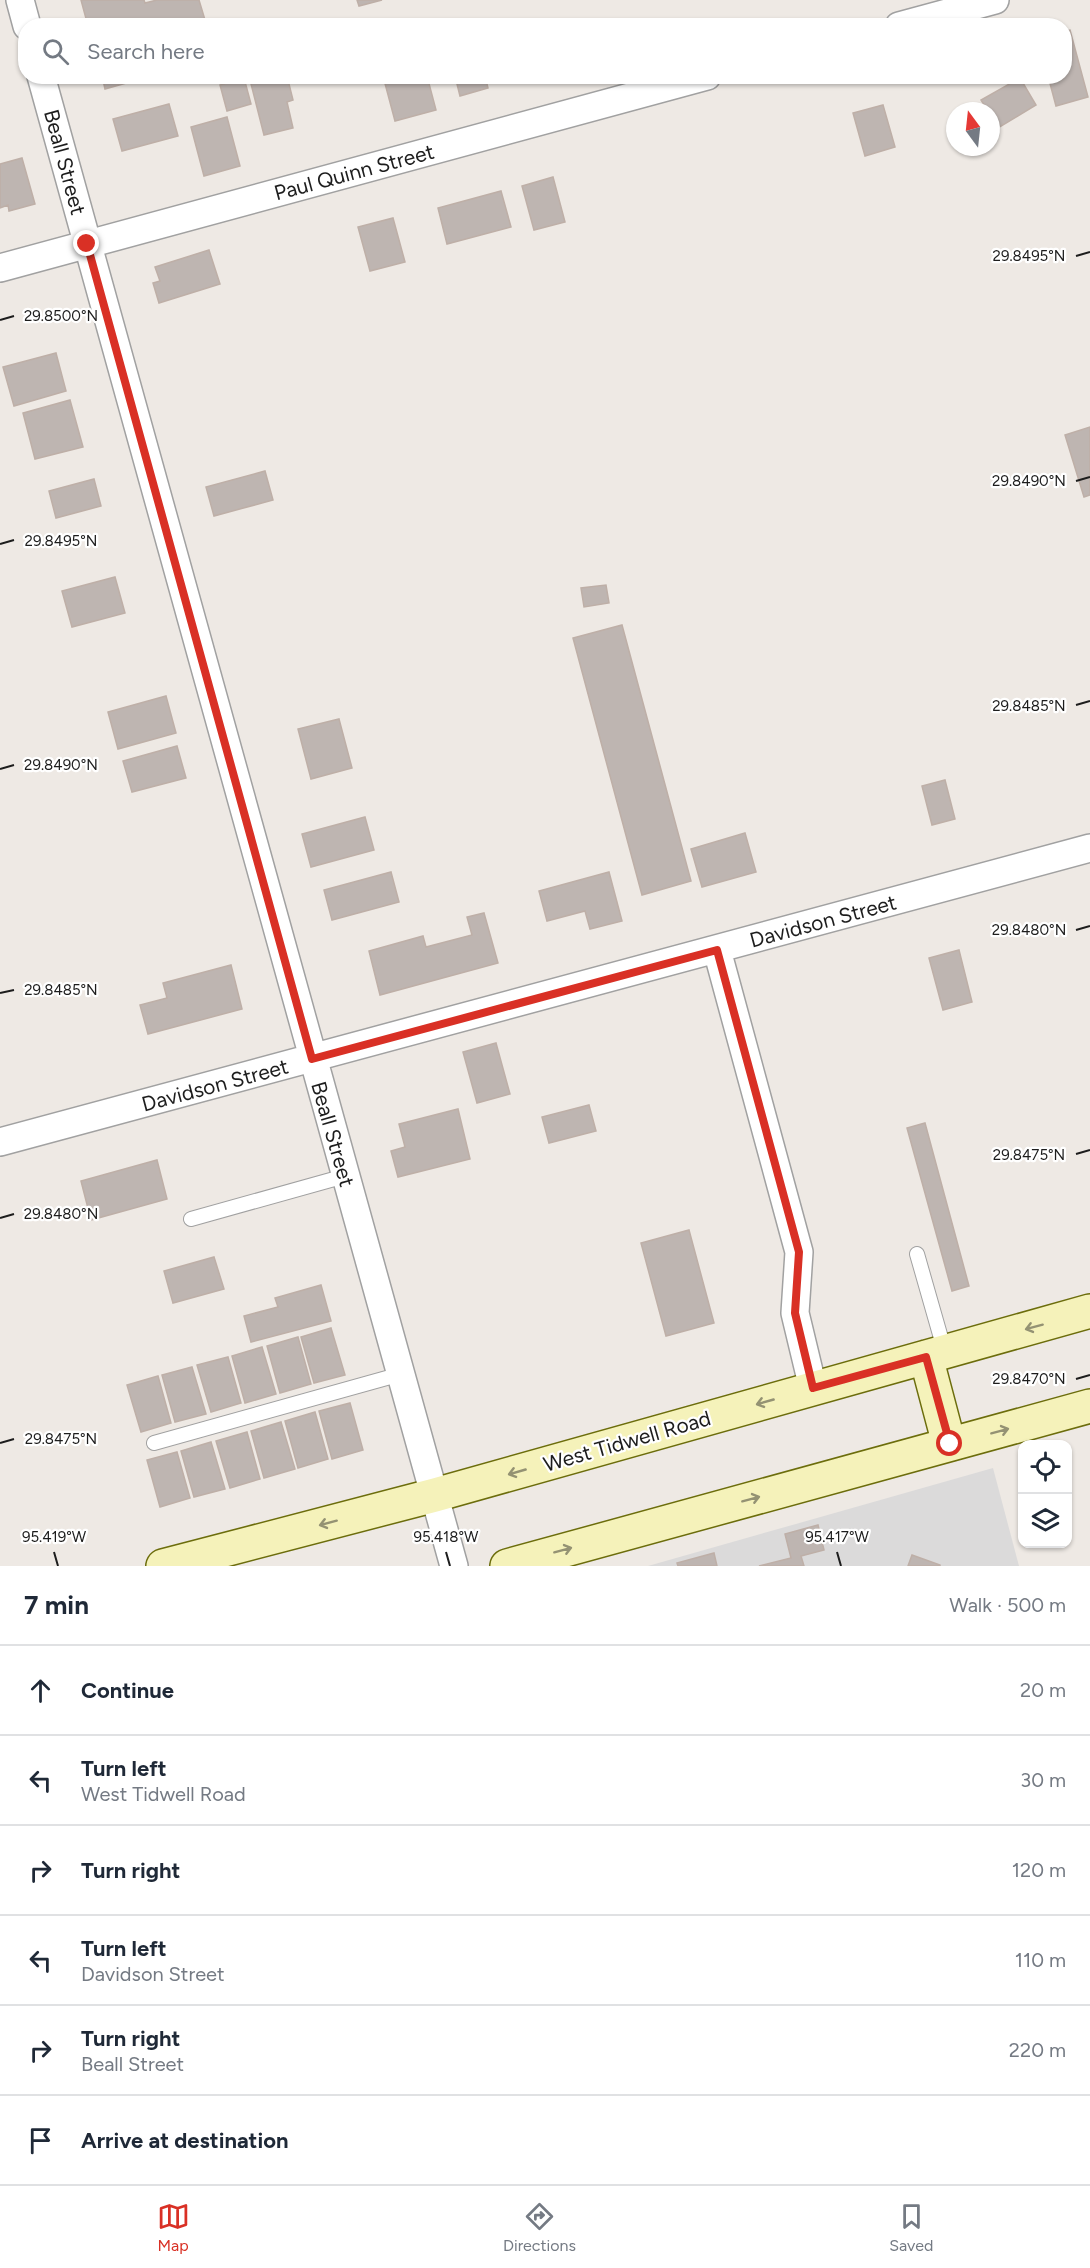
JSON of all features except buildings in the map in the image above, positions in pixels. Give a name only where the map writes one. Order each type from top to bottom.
[{"type":"main road","name":"West Tidwell Road","points":[[163,1566],[435,1495],[1090,1311]]},
{"type":"main road","points":[[935,1354],[950,1444]]},
{"type":"main road","points":[[507,1566],[1090,1407]]},
{"type":"street","points":[[20,0],[25,18]]},
{"type":"street","points":[[929,18],[995,0]]},
{"type":"street","name":"Beall Street","points":[[43,84],[454,1566]]},
{"type":"street","name":"Paul Quinn Street","points":[[0,268],[677,84]]},
{"type":"street","name":"Davidson Street","points":[[0,1142],[1090,848]]},
{"type":"street","points":[[717,950],[799,1252],[795,1313],[813,1388]]},
{"type":"lane","points":[[191,1219],[345,1176]]},
{"type":"lane","points":[[917,1254],[935,1354]]},
{"type":"lane","points":[[154,1443],[401,1374]]},
{"type":"shaded area","points":[[993,1468],[1019,1566],[648,1566]]},
{"type":"route","points":[[87,244],[312,1059],[717,950],[799,1252],[795,1313],[813,1388],[926,1357],[950,1444]]}]
